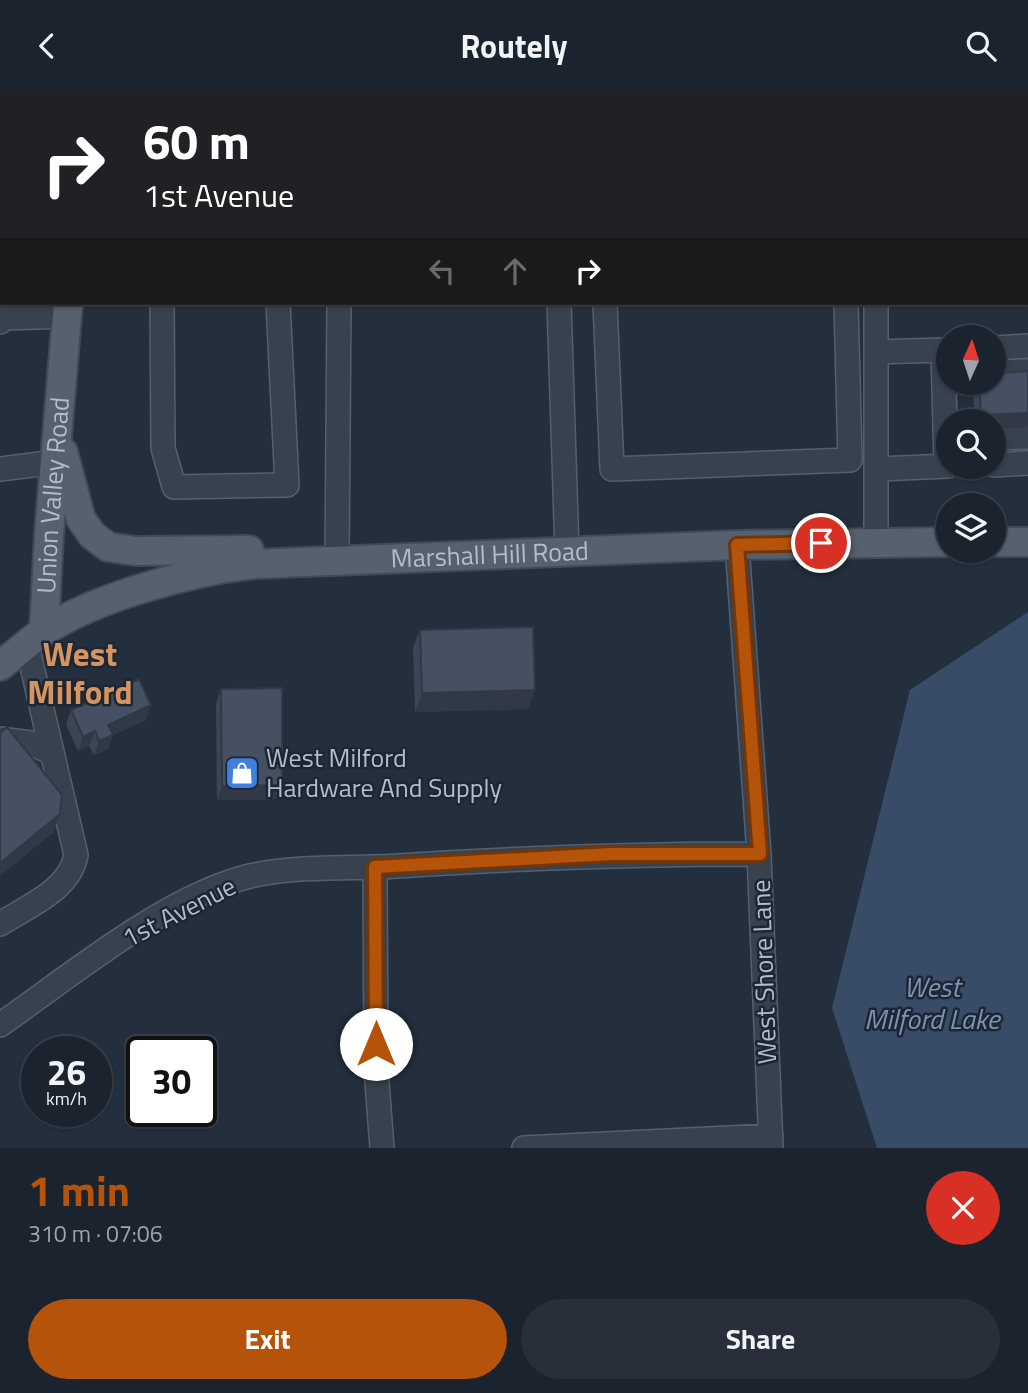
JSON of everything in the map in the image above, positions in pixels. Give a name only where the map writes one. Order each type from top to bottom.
[{"type":"main road","name":"Union Valley Road","points":[[36,638],[61,464],[58,432],[68,310]]},
{"type":"main road","points":[[61,464],[81,519],[92,535],[108,547],[135,551],[258,550],[306,562]]},
{"type":"main road","name":"Marshall Hill Road","points":[[36,638],[101,605],[193,574],[254,564],[737,545],[936,542]]},
{"type":"main road","points":[[1006,542],[1028,542]]},
{"type":"main road","points":[[0,666],[36,638]]},
{"type":"street","points":[[162,305],[163,448],[174,487],[287,485],[278,305]]},
{"type":"street","points":[[337,561],[339,305]]},
{"type":"street","points":[[559,305],[567,552]]},
{"type":"street","points":[[605,305],[612,469],[850,460],[846,305]]},
{"type":"street","points":[[876,305],[876,542]]},
{"type":"street","points":[[0,322],[3,318],[68,310]]},
{"type":"street","points":[[1006,347],[1028,346]]},
{"type":"street","points":[[876,352],[936,350]]},
{"type":"street","points":[[1006,372],[1028,371]]},
{"type":"street","points":[[1006,438],[1028,437]]},
{"type":"street","points":[[0,469],[61,464]]},
{"type":"street","points":[[1006,465],[1028,464]]},
{"type":"street","points":[[878,469],[936,466]]},
{"type":"street","name":"West Shore Lane","points":[[737,545],[760,854],[771,1142]]},
{"type":"street","points":[[0,925],[63,883],[74,870],[76,855],[42,708],[36,638]]},
{"type":"street","points":[[5,739],[28,727],[42,708]]},
{"type":"street","points":[[5,739],[52,753]]},
{"type":"street","name":"1st Avenue","points":[[0,1025],[131,933],[224,886],[250,877],[285,871],[611,854],[760,854]]},
{"type":"street","points":[[375,867],[376,1069],[382,1148]]},
{"type":"street","points":[[523,1148],[771,1142]]},
{"type":"water","name":"West Milford Lake","points":[[1028,612],[1028,1148],[877,1148],[832,1008],[910,690]]},
{"type":"building","points":[[1028,371],[1028,413],[1006,414],[1006,409],[981,409],[980,395],[1006,395],[1006,372]]},
{"type":"building","points":[[533,627],[535,690],[422,693],[420,630]]},
{"type":"building","points":[[139,679],[151,705],[108,725],[113,735],[99,741],[95,731],[83,737],[71,710]]},
{"type":"building","points":[[282,688],[282,785],[222,786],[221,689]]},
{"type":"building","points":[[7,727],[62,795],[60,814],[0,863],[0,733]]},
{"type":"place","name":"West Milford Hardware And Supply","points":[[242,773]]},
{"type":"district","name":"West Milford","points":[[80,673]]},
{"type":"route","points":[[376,1044],[375,867],[611,854],[760,854],[737,545],[821,543]]}]
